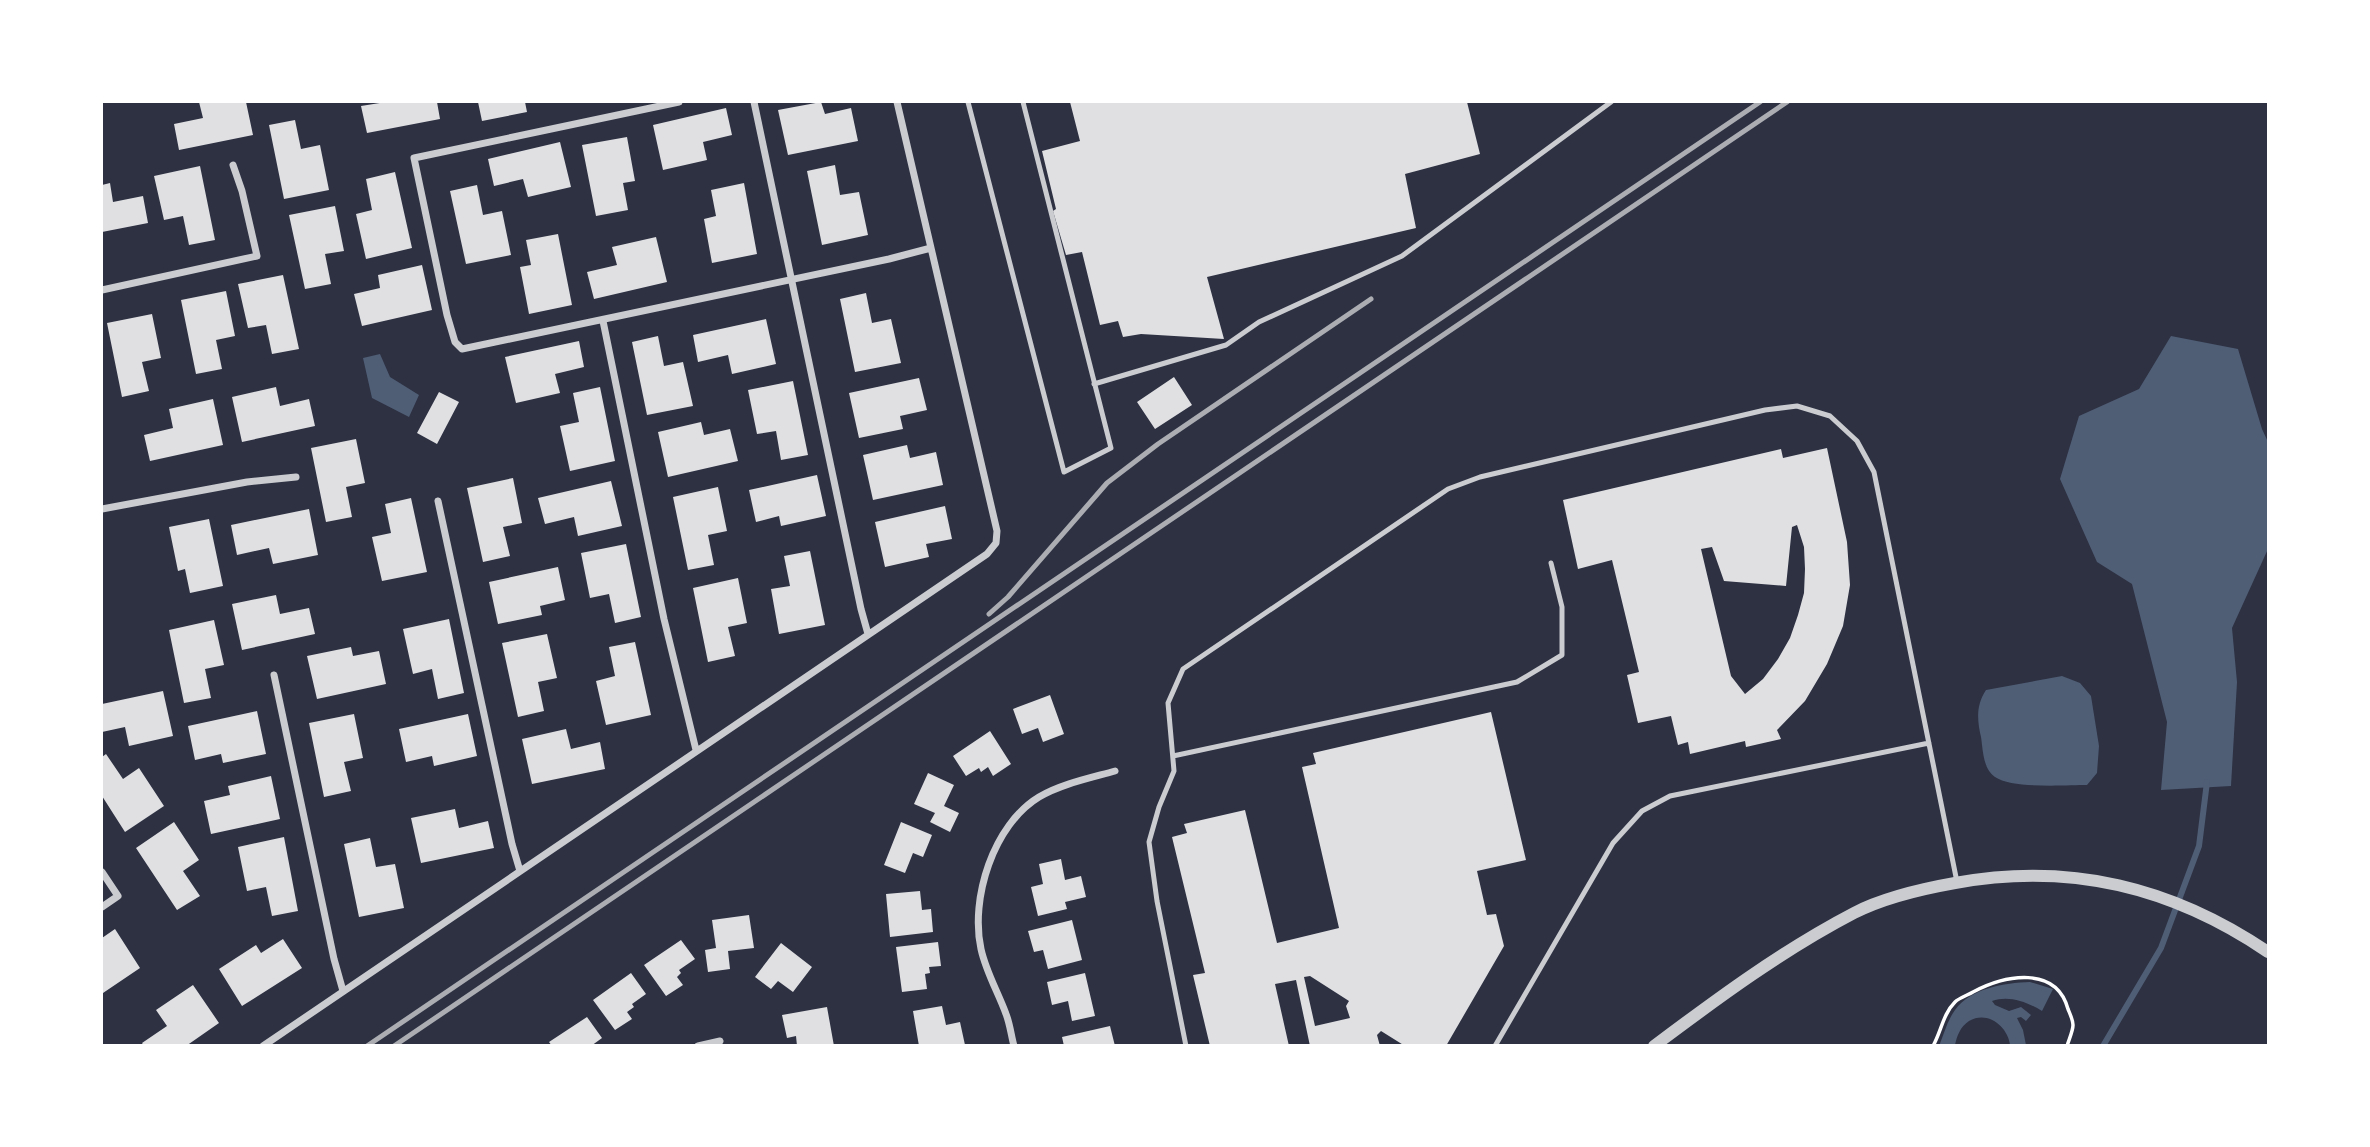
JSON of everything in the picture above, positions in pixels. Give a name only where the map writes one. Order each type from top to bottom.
[{"type":"street","points":[[679,102],[414,158],[447,316],[455,342],[462,349],[603,321],[931,248]]},
{"type":"street","points":[[754,102],[868,634]]},
{"type":"street","points":[[263,1045],[987,554],[996,543],[997,531],[897,102]]},
{"type":"street","points":[[102,290],[257,256],[233,165]]},
{"type":"street","points":[[603,321],[664,619],[696,750]]},
{"type":"street","points":[[102,509],[247,482],[296,477]]},
{"type":"street","points":[[438,501],[520,871]]},
{"type":"street","points":[[274,675],[343,991]]},
{"type":"street","points":[[1014,1045],[1007,1016],[981,948],[978,909],[988,862],[1003,835],[1039,797],[1080,780],[1115,771]]},
{"type":"street","points":[[102,872],[118,896],[102,907]]},
{"type":"street","points":[[1654,1045],[1788,951],[1856,912],[1918,889],[1994,876],[2073,877],[2133,888],[2197,911],[2269,952]]},
{"type":"street","points":[[698,1045],[720,1041]]},
{"type":"lane","points":[[968,102],[1064,472],[1111,448],[1023,102]]},
{"type":"lane","points":[[1094,384],[1226,345],[1259,322],[1402,256],[1611,102]]},
{"type":"lane","points":[[1186,1045],[1157,901],[1149,842],[1159,807],[1174,771],[1168,703],[1182,669],[1448,489],[1480,477],[1765,410],[1797,406],[1830,416],[1857,441],[1874,472],[1957,882]]},
{"type":"lane","points":[[1173,756],[1517,682],[1562,655],[1562,607],[1551,563]]},
{"type":"lane","points":[[1495,1045],[1613,843],[1642,811],[1670,796],[1929,743]]},
{"type":"path","points":[[1933,1045],[1955,1002],[1985,986],[2009,978],[2037,978],[2056,986],[2065,998],[2073,1025],[2067,1045]]},
{"type":"water","points":[[2171,336],[2238,349],[2268,442],[2268,549],[2232,628],[2237,682],[2231,786],[2161,790],[2167,722],[2132,584],[2097,562],[2060,479],[2079,416],[2139,389]]},
{"type":"water","points":[[380,354],[390,377],[419,395],[409,417],[372,398],[363,358]]},
{"type":"water","points":[[2062,676],[2080,683],[2091,696],[2099,746],[2097,773],[2087,785],[2026,785],[1995,777],[1986,764],[1979,725],[1979,707],[1986,690]]},
{"type":"water","points":[[2030,982],[2053,989],[2042,1011],[2018,1000],[1992,1001],[2009,1011],[2021,1007],[2031,1015],[2026,1021],[2021,1017],[2017,1018],[2026,1045],[2010,1045],[2005,1032],[1996,1022],[1976,1018],[1966,1023],[1959,1032],[1955,1045],[1939,1046],[1952,1014],[1970,996],[1999,985]]},
{"type":"building","points":[[199,102],[246,102],[253,135],[179,150],[174,124],[203,118]]},
{"type":"building","points":[[386,102],[437,102],[440,119],[367,133],[361,106]]},
{"type":"building","points":[[478,102],[525,102],[527,112],[482,121]]},
{"type":"building","points":[[821,102],[825,114],[851,108],[858,141],[788,155],[778,110]]},
{"type":"building","points":[[1070,102],[1467,102],[1480,154],[1405,174],[1416,228],[1207,277],[1224,339],[1141,334],[1123,337],[1118,321],[1100,325],[1082,252],[1066,255],[1053,211],[1056,209],[1042,151],[1080,141]]},
{"type":"building","points":[[726,108],[732,135],[703,142],[707,160],[663,170],[653,125]]},
{"type":"building","points":[[295,120],[301,149],[320,145],[329,190],[284,199],[269,125]]},
{"type":"building","points":[[627,137],[635,181],[623,183],[628,210],[596,216],[582,145]]},
{"type":"building","points":[[560,142],[571,187],[528,197],[523,179],[494,186],[488,159]]},
{"type":"building","points":[[835,165],[840,195],[859,192],[868,235],[822,245],[807,171]]},
{"type":"building","points":[[200,166],[215,240],[189,245],[183,216],[164,220],[154,176]]},
{"type":"building","points":[[395,172],[412,248],[366,259],[356,214],[372,210],[366,179]]},
{"type":"building","points":[[110,183],[113,202],[143,196],[148,223],[102,232],[102,185]]},
{"type":"building","points":[[744,183],[757,254],[712,263],[704,219],[716,216],[711,190]]},
{"type":"building","points":[[477,185],[483,215],[502,211],[511,255],[466,264],[450,191]]},
{"type":"building","points":[[335,206],[344,251],[325,254],[331,284],[305,289],[289,215]]},
{"type":"building","points":[[558,234],[572,305],[529,314],[520,267],[531,265],[526,240]]},
{"type":"building","points":[[656,237],[667,282],[594,299],[587,272],[617,265],[612,247]]},
{"type":"building","points":[[422,265],[432,310],[362,326],[354,294],[380,288],[378,275]]},
{"type":"building","points":[[283,275],[299,349],[272,354],[266,325],[248,328],[238,284]]},
{"type":"building","points":[[226,291],[235,336],[216,340],[222,369],[196,374],[181,300]]},
{"type":"building","points":[[866,293],[872,323],[891,319],[901,363],[855,372],[840,299]]},
{"type":"building","points":[[152,314],[161,358],[142,362],[149,391],[122,397],[107,323]]},
{"type":"building","points":[[766,319],[776,364],[732,374],[728,355],[698,362],[693,335]]},
{"type":"building","points":[[658,336],[664,366],[683,362],[693,406],[647,415],[632,342]]},
{"type":"building","points":[[579,341],[584,367],[555,374],[560,393],[516,403],[505,357]]},
{"type":"building","points":[[1174,377],[1192,405],[1155,429],[1137,402]]},
{"type":"building","points":[[919,378],[927,410],[900,416],[903,429],[859,438],[849,393]]},
{"type":"building","points":[[793,381],[808,455],[781,460],[776,431],[757,434],[748,390]]},
{"type":"building","points":[[276,387],[280,406],[309,399],[315,426],[242,442],[232,397]]},
{"type":"building","points":[[600,387],[615,461],[570,471],[560,426],[579,422],[573,393]]},
{"type":"building","points":[[439,392],[459,402],[437,444],[417,433]]},
{"type":"building","points":[[213,399],[223,445],[150,461],[144,435],[173,428],[169,409]]},
{"type":"building","points":[[701,422],[704,435],[730,429],[738,461],[668,477],[658,432]]},
{"type":"building","points":[[356,439],[365,483],[346,487],[352,517],[326,522],[311,448]]},
{"type":"building","points":[[907,445],[910,458],[936,452],[943,485],[873,500],[863,455]]},
{"type":"building","points":[[1827,448],[1847,542],[1850,585],[1843,626],[1827,664],[1805,701],[1777,730],[1781,739],[1746,747],[1745,741],[1690,754],[1688,742],[1678,745],[1671,716],[1638,723],[1627,675],[1639,672],[1612,560],[1578,569],[1563,500],[1781,449],[1783,458]],"holes":[[[1797,525],[1804,547],[1804,593],[1790,638],[1763,679],[1745,694],[1731,676],[1701,549],[1712,547],[1724,581],[1786,586],[1792,527]]]},
{"type":"building","points":[[817,475],[826,516],[781,526],[779,516],[756,522],[749,490]]},
{"type":"building","points":[[513,478],[522,523],[503,527],[510,556],[483,562],[467,488]]},
{"type":"building","points":[[611,481],[622,526],[578,536],[574,517],[545,524],[538,498]]},
{"type":"building","points":[[718,487],[727,531],[708,535],[714,565],[688,570],[673,497]]},
{"type":"building","points":[[411,498],[427,572],[382,581],[372,537],[391,533],[385,504]]},
{"type":"building","points":[[945,506],[952,539],[926,544],[929,557],[885,567],[875,522]]},
{"type":"building","points":[[309,509],[318,555],[273,564],[269,548],[237,555],[231,525]]},
{"type":"building","points":[[209,519],[223,586],[190,593],[185,569],[178,571],[169,527]]},
{"type":"building","points":[[626,544],[641,617],[615,623],[609,594],[590,598],[581,553]]},
{"type":"building","points":[[810,551],[825,625],[779,634],[771,589],[790,586],[784,556]]},
{"type":"building","points":[[558,567],[565,600],[540,606],[542,615],[498,624],[489,582]]},
{"type":"building","points":[[738,578],[747,623],[728,627],[735,656],[708,662],[693,588]]},
{"type":"building","points":[[276,595],[280,614],[309,608],[315,634],[242,650],[232,604]]},
{"type":"building","points":[[449,619],[464,693],[438,699],[432,669],[413,674],[403,629]]},
{"type":"building","points":[[214,620],[224,665],[205,669],[211,698],[184,703],[169,630]]},
{"type":"building","points":[[547,634],[557,678],[538,682],[544,711],[518,717],[502,643]]},
{"type":"building","points":[[635,642],[651,715],[606,725],[596,681],[615,676],[609,647]]},
{"type":"building","points":[[351,647],[353,656],[379,651],[386,684],[317,699],[307,656]]},
{"type":"building","points":[[163,691],[173,736],[129,746],[125,727],[102,732],[102,704]]},
{"type":"building","points":[[1050,695],[1064,734],[1043,742],[1038,728],[1022,734],[1013,709]]},
{"type":"building","points":[[257,711],[266,754],[223,763],[221,754],[195,760],[188,726]]},
{"type":"building","points":[[1491,712],[1526,860],[1477,871],[1487,915],[1496,914],[1504,946],[1446,1046],[1405,1046],[1381,1031],[1377,1035],[1380,1046],[1310,1046],[1296,980],[1275,984],[1289,1046],[1210,1046],[1193,975],[1205,973],[1172,837],[1187,833],[1184,824],[1245,810],[1277,943],[1339,928],[1302,767],[1316,764],[1313,753]],"holes":[[[1310,976],[1349,1001],[1346,1006],[1350,1018],[1315,1026],[1304,977]]]},
{"type":"building","points":[[354,714],[363,758],[344,762],[351,791],[324,797],[309,723]]},
{"type":"building","points":[[468,714],[477,756],[434,766],[432,756],[406,762],[399,729]]},
{"type":"building","points":[[566,729],[571,749],[600,742],[605,769],[532,784],[522,739]]},
{"type":"building","points":[[990,731],[1011,764],[993,776],[988,767],[981,772],[979,768],[966,776],[953,756]]},
{"type":"building","points":[[106,754],[123,779],[139,768],[164,806],[125,832],[102,796],[102,757]]},
{"type":"building","points":[[928,773],[954,785],[944,806],[959,813],[950,832],[930,822],[935,813],[914,804]]},
{"type":"building","points":[[271,776],[280,819],[211,834],[204,801],[230,795],[228,786]]},
{"type":"building","points":[[455,809],[459,828],[488,821],[494,848],[421,863],[411,818]]},
{"type":"building","points":[[174,822],[199,860],[183,871],[200,896],[177,910],[136,848]]},
{"type":"building","points":[[901,822],[932,835],[923,857],[913,853],[905,873],[884,865]]},
{"type":"building","points":[[284,837],[298,911],[272,916],[266,887],[247,891],[238,847]]},
{"type":"building","points":[[370,838],[376,867],[395,864],[404,908],[359,917],[344,844]]},
{"type":"building","points":[[1061,859],[1065,880],[1081,876],[1086,897],[1065,902],[1067,909],[1038,916],[1031,887],[1043,884],[1039,864]]},
{"type":"building","points":[[920,891],[922,910],[931,909],[933,932],[890,937],[886,894]]},
{"type":"building","points":[[749,915],[754,948],[728,951],[730,969],[708,972],[705,950],[716,948],[712,920]]},
{"type":"building","points":[[1072,920],[1082,960],[1048,969],[1043,950],[1034,952],[1028,931]]},
{"type":"building","points":[[115,929],[140,968],[103,993],[102,938]]},
{"type":"building","points":[[283,939],[302,968],[242,1006],[219,969],[256,945],[261,953]]},
{"type":"building","points":[[681,940],[695,959],[679,970],[681,973],[677,977],[683,985],[666,996],[644,965]]},
{"type":"building","points":[[938,942],[941,966],[929,967],[930,973],[925,974],[927,989],[902,992],[896,947]]},
{"type":"building","points":[[781,943],[812,967],[793,992],[778,981],[771,989],[755,977]]},
{"type":"building","points":[[631,973],[646,994],[632,1004],[634,1007],[627,1012],[632,1019],[615,1030],[593,1000]]},
{"type":"building","points":[[1085,973],[1095,1016],[1072,1021],[1068,1001],[1052,1005],[1047,982]]},
{"type":"building","points":[[193,985],[219,1023],[186,1046],[144,1046],[142,1043],[167,1026],[156,1010]]},
{"type":"building","points":[[942,1006],[946,1025],[960,1022],[965,1045],[919,1046],[913,1011]]},
{"type":"building","points":[[827,1007],[834,1046],[797,1046],[796,1036],[787,1038],[782,1015]]},
{"type":"building","points":[[587,1017],[602,1038],[591,1046],[552,1046],[549,1042]]},
{"type":"building","points":[[1110,1026],[1115,1046],[1064,1046],[1062,1037]]},
{"type":"waterway","points":[[2103,1046],[2161,948],[2199,846],[2207,782]]},
{"type":"railway","points":[[367,1046],[1760,102]]},
{"type":"railway","points":[[394,1046],[1787,102]]},
{"type":"railway","points":[[989,614],[1008,597],[1107,483],[1158,444],[1371,299]]}]
